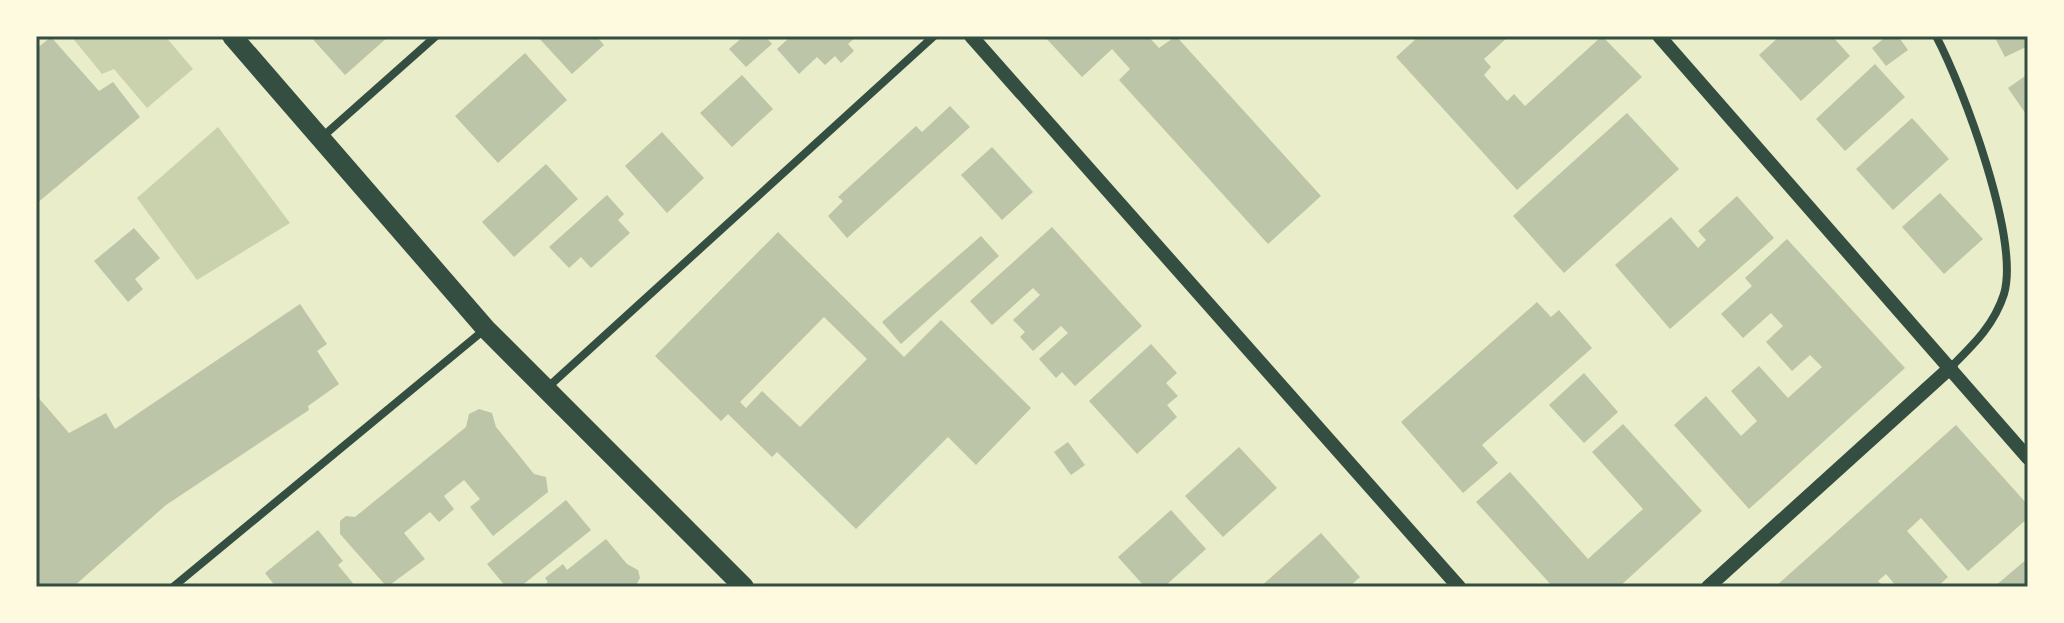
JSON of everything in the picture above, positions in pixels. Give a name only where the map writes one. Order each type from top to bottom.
[{"type":"main road","points":[[232,36],[486,329],[737,585]]},
{"type":"street","points":[[320,139],[436,36]]},
{"type":"street","points":[[546,388],[934,36]]},
{"type":"street","points":[[971,36],[1459,587]]},
{"type":"street","points":[[1659,36],[2028,458]]},
{"type":"street","points":[[1708,587],[1951,367],[1987,330],[2005,290],[2009,264],[2005,233],[1985,160],[1936,36]]},
{"type":"street","points":[[173,587],[486,329]]},
{"type":"green space","points":[[71,36],[165,36],[193,69],[147,108],[114,69],[102,74]]},
{"type":"green space","points":[[218,127],[290,223],[197,280],[137,198]]},
{"type":"building","points":[[310,36],[389,36],[345,75]]},
{"type":"building","points":[[537,36],[596,36],[604,45],[572,74]]},
{"type":"building","points":[[744,36],[765,36],[772,44],[746,67],[729,49]]},
{"type":"building","points":[[791,36],[857,36],[848,44],[854,51],[841,63],[835,56],[825,65],[817,57],[799,74],[777,49]]},
{"type":"building","points":[[1044,36],[1148,36],[1159,48],[1176,36],[1321,196],[1268,244],[1119,80],[1130,69],[1112,49],[1082,77]]},
{"type":"building","points":[[1419,36],[1509,36],[1484,59],[1491,67],[1484,75],[1507,101],[1514,94],[1525,106],[1602,36],[1642,77],[1517,190],[1396,57]]},
{"type":"building","points":[[1780,36],[1832,36],[1850,56],[1801,101],[1759,55]]},
{"type":"building","points":[[1887,36],[1898,36],[1908,50],[1886,66],[1872,48]]},
{"type":"building","points":[[1994,36],[2028,36],[2028,46],[2005,57]]},
{"type":"building","points":[[51,37],[99,91],[113,82],[140,117],[36,204],[36,49]]},
{"type":"building","points":[[525,53],[567,100],[498,163],[455,116]]},
{"type":"building","points":[[1875,64],[1905,97],[1845,151],[1816,119]]},
{"type":"building","points":[[2028,74],[2028,117],[2008,88]]},
{"type":"building","points":[[742,75],[773,109],[732,147],[700,113]]},
{"type":"building","points":[[950,106],[970,127],[847,238],[828,216],[843,201],[838,197],[916,126],[922,132]]},
{"type":"building","points":[[1627,113],[1679,169],[1564,273],[1513,216]]},
{"type":"building","points":[[1912,118],[1949,159],[1893,210],[1856,169]]},
{"type":"building","points":[[662,132],[704,178],[667,213],[625,166]]},
{"type":"building","points":[[992,147],[1033,192],[1002,220],[961,175]]},
{"type":"building","points":[[546,164],[578,199],[514,257],[482,222]]},
{"type":"building","points":[[1940,193],[1983,239],[1944,274],[1902,227]]},
{"type":"building","points":[[607,195],[624,214],[618,220],[630,233],[591,268],[581,257],[569,268],[549,247]]},
{"type":"building","points":[[1737,196],[1774,238],[1670,329],[1615,265],[1671,217],[1698,248],[1706,240],[1698,231]]},
{"type":"building","points":[[1052,227],[1142,326],[1075,386],[1062,372],[1056,378],[1039,359],[1068,333],[1061,326],[1033,351],[1020,337],[1025,332],[1013,320],[1040,295],[1033,288],[992,325],[970,301]]},
{"type":"building","points":[[134,228],[160,258],[135,279],[143,289],[128,302],[94,261]]},
{"type":"building","points":[[778,232],[904,357],[941,320],[1031,408],[976,465],[948,437],[856,529],[777,452],[772,457],[728,414],[721,421],[655,356]],"holes":[[[824,317],[867,359],[800,427],[762,391],[746,408],[740,402]]]},
{"type":"building","points":[[981,236],[999,256],[901,344],[882,322]]},
{"type":"building","points":[[1787,239],[1905,368],[1749,509],[1674,425],[1706,396],[1741,436],[1757,421],[1731,391],[1759,366],[1788,398],[1822,367],[1810,355],[1792,371],[1766,342],[1783,326],[1771,313],[1743,338],[1721,314],[1752,286],[1745,278]]},
{"type":"building","points":[[1537,302],[1551,317],[1559,310],[1592,348],[1482,445],[1498,463],[1463,493],[1401,422]]},
{"type":"building","points":[[300,304],[327,344],[317,351],[339,384],[308,406],[309,410],[166,505],[73,587],[36,587],[36,395],[69,433],[106,413],[115,429]]},
{"type":"building","points":[[1151,344],[1177,373],[1166,383],[1178,396],[1167,405],[1177,417],[1137,454],[1089,401]]},
{"type":"building","points":[[1584,373],[1618,412],[1584,443],[1549,405]]},
{"type":"building","points":[[479,409],[492,413],[496,427],[534,474],[546,477],[548,492],[493,536],[470,507],[480,499],[464,480],[444,496],[454,509],[439,522],[430,512],[404,533],[425,559],[387,587],[340,534],[340,521],[346,516],[355,517],[466,427],[469,414]]},
{"type":"building","points":[[1623,424],[1702,511],[1619,587],[1553,587],[1476,502],[1510,472],[1588,559],[1643,509],[1592,452]]},
{"type":"building","points":[[1956,425],[2028,505],[2028,518],[1968,571],[1921,518],[1907,531],[1948,577],[1937,587],[1897,587],[1886,574],[1878,581],[1884,587],[1775,587]]},
{"type":"building","points":[[1068,442],[1085,465],[1071,475],[1054,452]]},
{"type":"building","points":[[1239,447],[1277,488],[1223,537],[1185,496]]},
{"type":"building","points":[[566,500],[591,530],[520,587],[506,587],[487,564]]},
{"type":"building","points":[[1171,510],[1206,549],[1164,587],[1145,587],[1118,557]]},
{"type":"building","points":[[318,530],[343,561],[338,565],[356,587],[276,587],[265,573]]},
{"type":"building","points":[[1321,533],[1360,577],[1349,587],[1260,587]]},
{"type":"building","points":[[606,539],[627,564],[638,570],[640,578],[636,585],[542,587],[548,582],[545,578],[563,564],[567,570]]},
{"type":"building","points":[[2028,558],[2028,587],[1994,587]]}]
